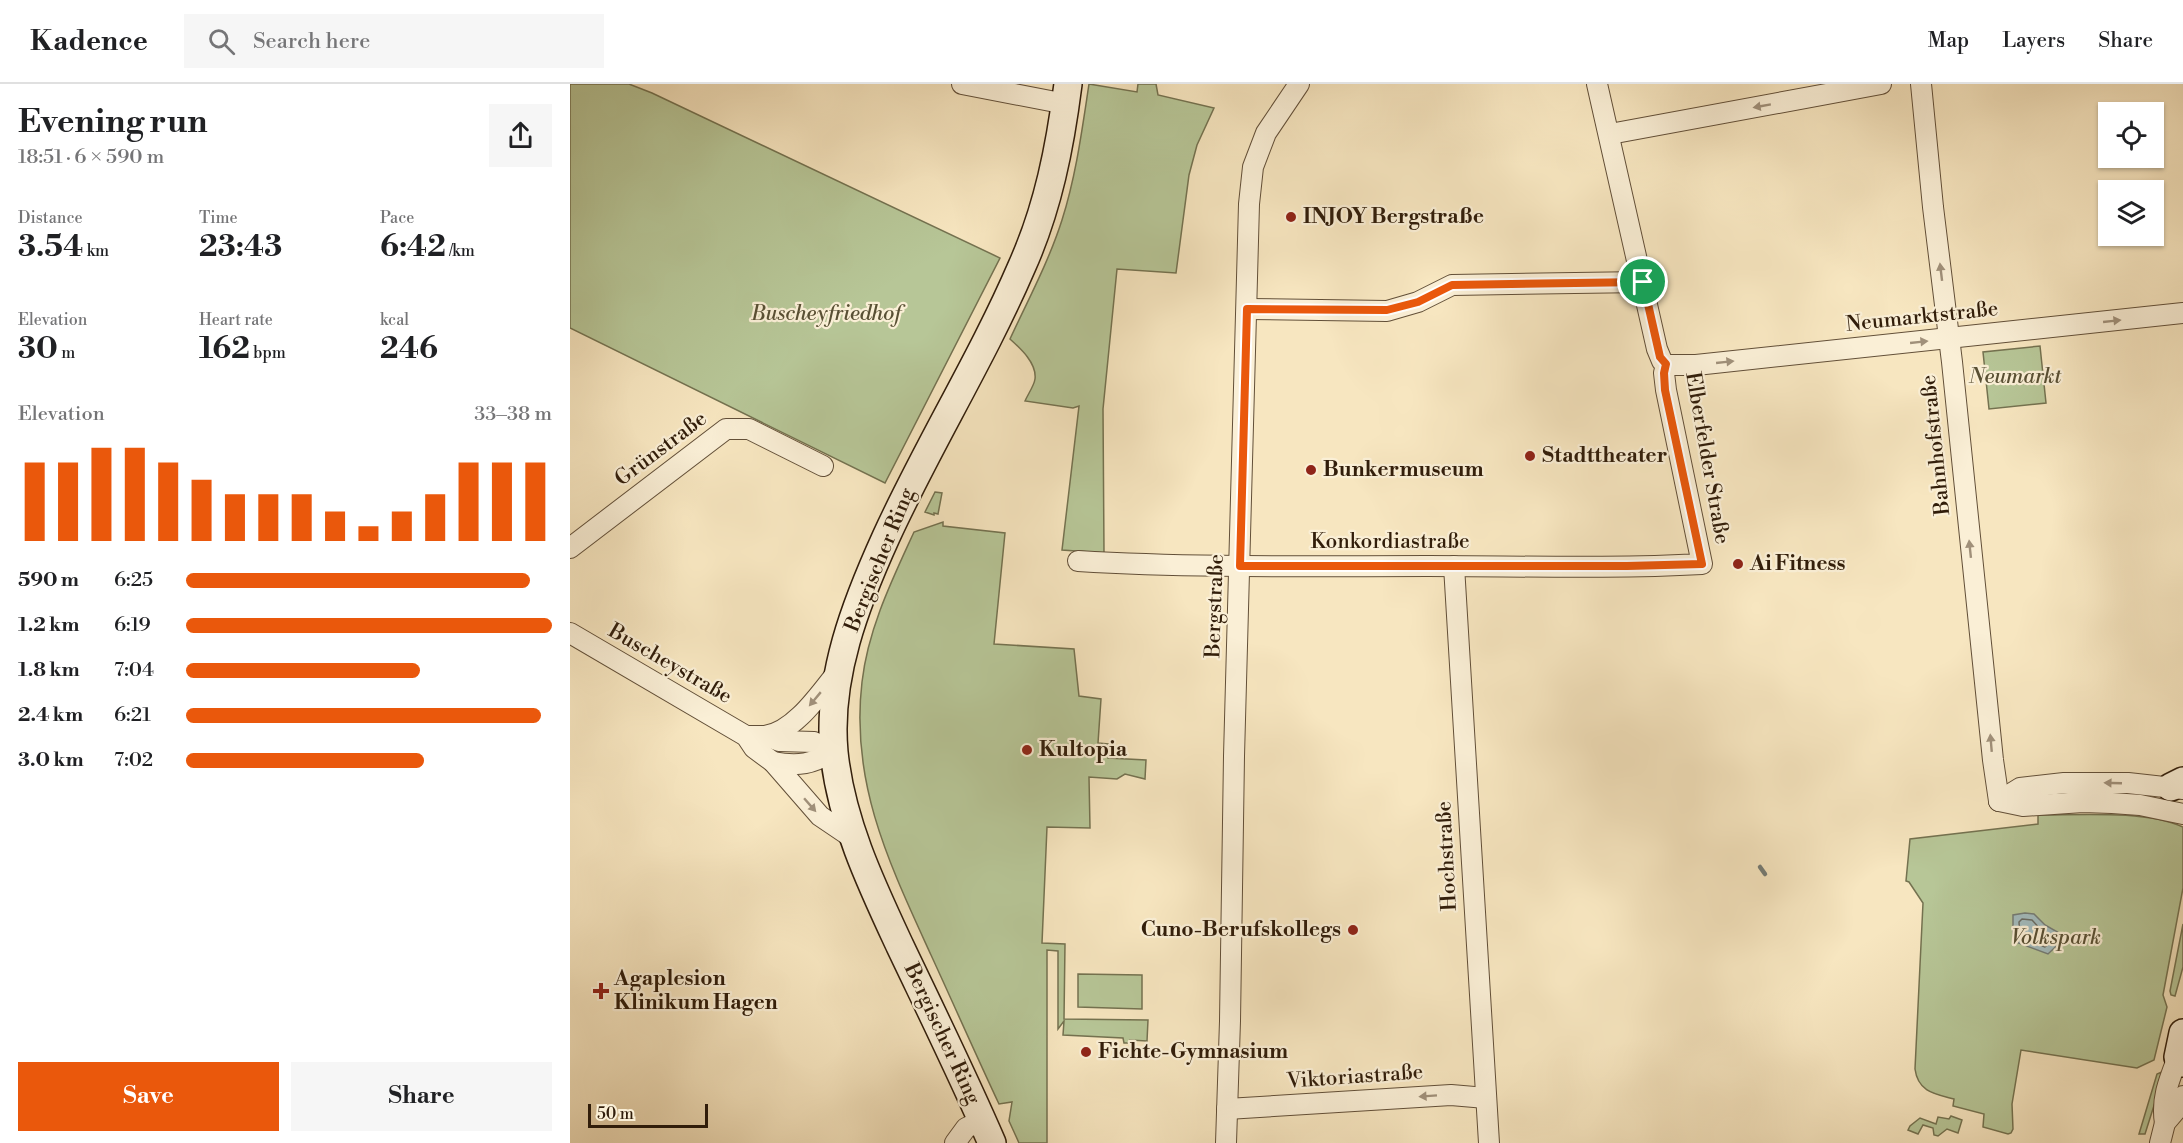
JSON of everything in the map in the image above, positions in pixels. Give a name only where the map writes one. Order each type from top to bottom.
[{"type":"main road","name":"Bergischer Ring","points":[[987,1132],[873,888],[854,839],[846,816],[834,751],[834,709],[839,670],[855,610],[875,561],[913,480],[986,342],[1046,205],[1056,163],[1067,94]]},
{"type":"street","points":[[962,84],[1067,94]]},
{"type":"street","name":"Bergstraße","points":[[1226,1143],[1233,782],[1249,204],[1252,167],[1266,133],[1299,84]]},
{"type":"street","name":"Elberfelder Straße","points":[[1596,84],[1610,134],[1660,357],[1666,364],[1665,390],[1702,564]]},
{"type":"street","points":[[1610,134],[1881,84]]},
{"type":"street","name":"Bahnhofstraße","points":[[1921,84],[1932,207],[1949,339],[1999,801]]},
{"type":"street","points":[[1247,309],[1387,310],[1418,302],[1452,285],[1643,282]]},
{"type":"street","name":"Neumarktstraße","points":[[1666,364],[1689,365],[2183,313]]},
{"type":"street","name":"Grünstraße","points":[[570,548],[726,429],[749,429],[823,466]]},
{"type":"street","name":"Konkordiastraße","points":[[1078,561],[1240,566],[1702,564]]},
{"type":"street","name":"Hochstraße","points":[[1454,566],[1489,1143]]},
{"type":"street","name":"Buscheystraße","points":[[570,633],[746,736],[754,748],[773,762],[820,816],[854,839]]},
{"type":"street","points":[[766,736],[787,726],[800,716],[839,670]]},
{"type":"street","points":[[746,736],[766,736],[779,741],[814,742],[834,751]]},
{"type":"street","points":[[773,762],[788,765],[817,761],[834,751]]},
{"type":"street","points":[[1999,801],[2020,788],[2064,783],[2179,786]]},
{"type":"street","points":[[1999,801],[2023,806],[2084,802],[2112,803],[2140,805],[2183,814]]},
{"type":"street","points":[[2160,1143],[2165,1123],[2162,1107],[2167,1084],[2182,1052]]},
{"type":"street","name":"Viktoriastraße","points":[[1227,1109],[1451,1095],[1486,1098]]},
{"type":"street","points":[[2165,1123],[2176,1110],[2183,1096]]},
{"type":"street","points":[[955,1143],[966,1128],[987,1132]]},
{"type":"green space","name":"Buscheyfriedhof","points":[[570,84],[629,84],[652,93],[1000,258],[885,483],[570,328]]},
{"type":"green space","points":[[1089,84],[1137,92],[1138,84],[1156,84],[1158,95],[1214,108],[1197,145],[1189,175],[1176,273],[1117,269],[1103,409],[1104,553],[1062,550],[1079,406],[1073,408],[1025,401],[1035,379],[1035,373],[1027,356],[1010,339],[1045,265],[1062,220],[1075,170]]},
{"type":"green space","name":"Neumarkt","points":[[2040,346],[2046,403],[1989,409],[1983,352]]},
{"type":"green space","points":[[935,492],[942,493],[938,514],[934,513],[934,515],[925,512]]},
{"type":"green space","points":[[943,522],[943,526],[1005,533],[994,644],[1074,649],[1079,696],[1101,699],[1098,743],[1108,744],[1108,758],[1146,760],[1145,779],[1125,774],[1117,779],[1089,777],[1090,828],[1047,827],[1042,943],[1065,944],[1064,1019],[1148,1020],[1147,1041],[1130,1040],[1130,1043],[1124,1043],[1123,1038],[1063,1035],[1064,1021],[1058,1029],[1058,951],[1047,950],[1047,1143],[1019,1143],[1009,1121],[1012,1102],[999,1104],[888,856],[868,789],[862,755],[860,719],[862,682],[875,624],[914,532]]},
{"type":"green space","name":"Volkspark","points":[[2038,815],[2131,816],[2150,818],[2183,827],[2183,888],[2163,995],[2167,1007],[2154,1060],[2137,1068],[2021,1050],[2012,1104],[2013,1129],[2008,1134],[1983,1127],[1984,1114],[1953,1106],[1954,1099],[1928,1091],[1917,1077],[1915,1069],[1923,903],[1906,881],[1910,839],[2038,824]]},
{"type":"green space","points":[[2183,924],[2183,967],[2175,996],[2171,995],[2170,991]]},
{"type":"green space","points":[[1078,974],[1142,975],[1142,1009],[1078,1007]]},
{"type":"green space","points":[[2162,1072],[2164,1074],[2145,1134],[2139,1134],[2157,1074]]},
{"type":"green space","points":[[1951,1116],[1962,1120],[1958,1133],[1947,1129],[1938,1136],[1934,1135],[1933,1128],[1923,1125],[1918,1134],[1908,1130],[1920,1118],[1936,1124],[1938,1117],[1949,1119]]},
{"type":"water","points":[[2034,914],[2045,925],[2066,937],[2048,954],[2013,941],[2013,915]]},
{"type":"waterway","points":[[1760,867],[1765,874]]},
{"type":"place","name":"INJOY Bergstraße","points":[[1291,217]]},
{"type":"place","name":"Stadttheater","points":[[1530,456]]},
{"type":"place","name":"Bunkermuseum","points":[[1311,470]]},
{"type":"place","name":"Ai Fitness","points":[[1738,564]]},
{"type":"place","name":"Kultopia","points":[[1027,750]]},
{"type":"place","name":"Cuno-Berufskollegs","points":[[1353,930]]},
{"type":"place","name":"Agaplesion Klinikum Hagen","points":[[601,991]]},
{"type":"place","name":"Fichte-Gymnasium","points":[[1086,1052]]},
{"type":"route","points":[[1643,282],[1660,357],[1666,364],[1665,390],[1702,564],[1240,566],[1247,309],[1387,310],[1418,302],[1452,285],[1643,282]]}]
